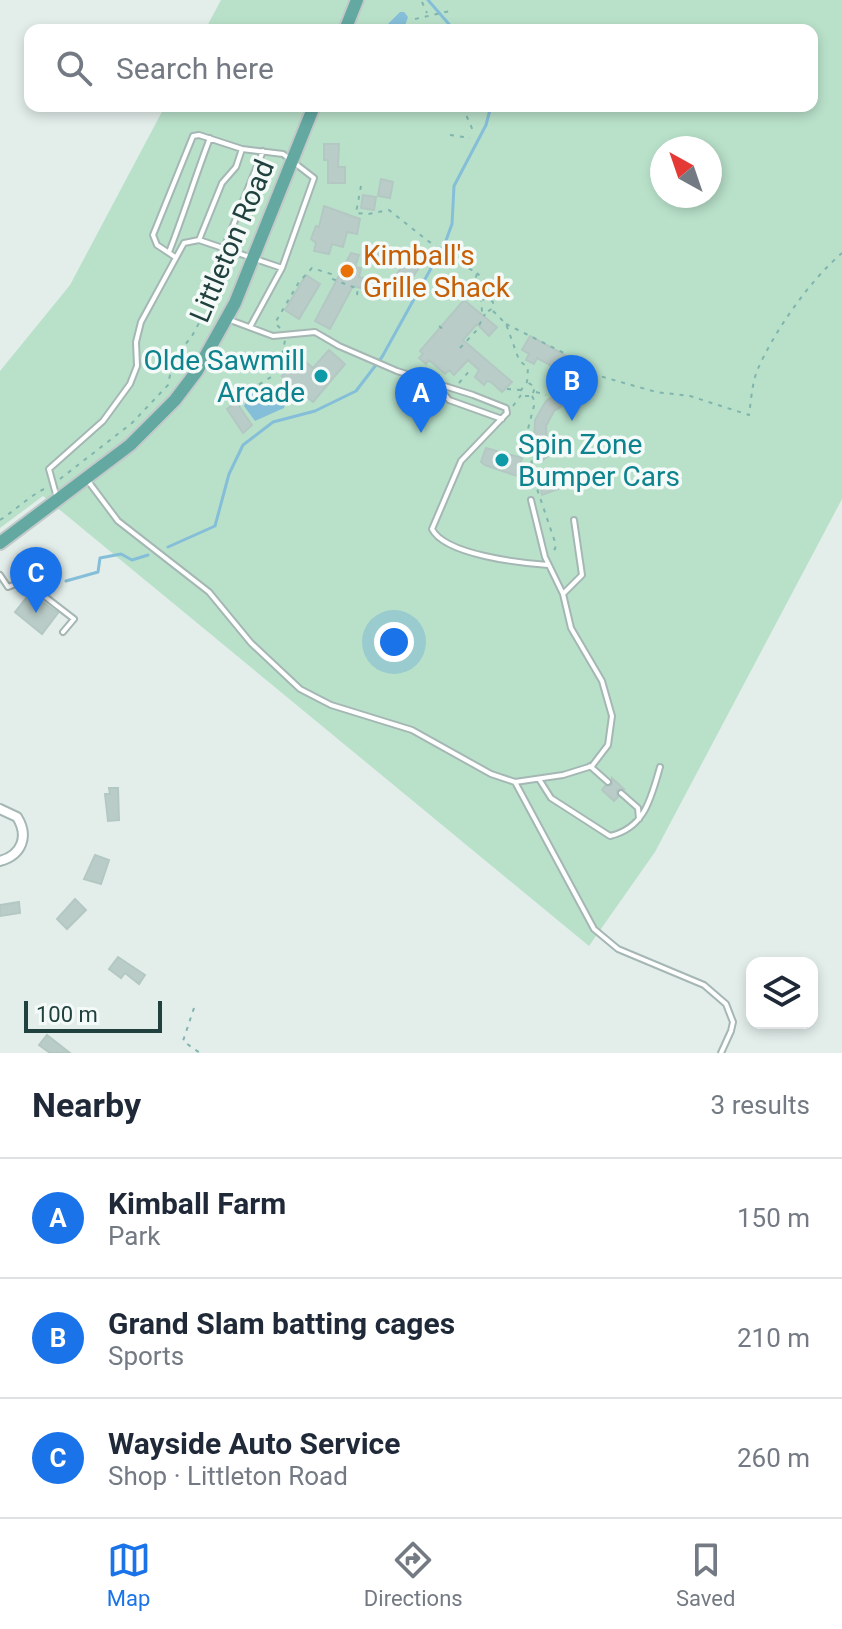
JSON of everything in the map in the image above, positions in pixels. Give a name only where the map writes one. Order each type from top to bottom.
[{"type":"main road","points":[[347,24],[357,0]]},
{"type":"main road","name":"Littleton Road","points":[[0,543],[130,445],[169,407],[197,371],[228,319],[312,112]]},
{"type":"street","points":[[0,809],[17,817],[24,833],[17,853],[0,861]]},
{"type":"lane","points":[[175,257],[154,241],[154,228],[193,136],[210,138],[242,149],[283,154],[314,178],[282,268],[250,327]]},
{"type":"lane","points":[[168,252],[191,198],[191,188],[210,138]]},
{"type":"lane","points":[[199,240],[222,183],[236,167],[242,149]]},
{"type":"lane","points":[[224,248],[263,151]]},
{"type":"lane","points":[[58,500],[49,469],[103,421],[130,384],[137,366],[136,342],[141,322],[184,243],[199,240],[282,268]]},
{"type":"lane","points":[[228,319],[273,336],[315,332],[397,371],[498,404],[507,410],[461,461],[432,529],[438,539],[484,556],[548,565]]},
{"type":"lane","points":[[438,386],[449,400],[502,419]]},
{"type":"lane","points":[[87,479],[118,521],[209,592],[251,643],[300,689],[331,705],[412,730],[491,774],[515,782],[563,775],[590,766],[601,757],[608,745],[611,710],[602,681],[571,628],[563,594],[544,553],[531,500]]},
{"type":"lane","points":[[563,594],[582,575],[574,520]]},
{"type":"lane","points":[[0,575],[8,587],[21,582],[74,619],[63,632]]},
{"type":"lane","points":[[590,766],[608,782]]},
{"type":"lane","points":[[539,779],[551,798],[610,836],[628,831],[639,821],[649,803],[660,767]]},
{"type":"lane","points":[[515,782],[594,929],[618,949],[704,985],[726,1004],[733,1022],[721,1053]]},
{"type":"lane","points":[[621,793],[638,808],[639,821]]},
{"type":"path","points":[[422,2],[427,14]]},
{"type":"path","points":[[415,19],[450,11]]},
{"type":"path","points":[[467,112],[474,133]]},
{"type":"path","points":[[450,135],[470,138]]},
{"type":"path","points":[[361,186],[356,213],[389,210],[437,249],[477,273],[485,281],[475,288]]},
{"type":"path","points":[[0,520],[30,495],[52,485],[132,423],[168,385],[173,360],[192,336],[228,269],[224,248]]},
{"type":"path","points":[[492,310],[506,324],[578,360],[596,375],[642,389],[690,396],[749,415],[756,372],[782,326],[824,268],[842,253]]},
{"type":"path","points":[[239,406],[253,388],[281,363],[286,335],[275,323],[299,282],[312,268],[331,274],[330,278],[358,289],[357,294],[374,297],[413,292],[481,301]]},
{"type":"path","points":[[476,299],[477,273]]},
{"type":"path","points":[[481,301],[486,298],[491,300],[494,305],[492,310]]},
{"type":"path","points":[[481,301],[480,309],[486,312]]},
{"type":"path","points":[[457,341],[461,347],[476,331],[486,312],[492,310]]},
{"type":"path","points":[[506,324],[519,360],[528,368],[527,382],[507,413]]},
{"type":"path","points":[[439,326],[446,332]]},
{"type":"path","points":[[453,390],[471,369]]},
{"type":"path","points":[[527,382],[533,384],[535,392]]},
{"type":"path","points":[[507,389],[532,396],[535,405],[523,448],[531,456],[533,477],[556,547],[544,553]]},
{"type":"path","points":[[535,392],[546,395]]},
{"type":"path","points":[[532,396],[535,392]]},
{"type":"path","points":[[194,1008],[183,1041],[200,1053]]},
{"type":"green space","points":[[221,0],[842,0],[842,499],[655,852],[589,946],[43,496],[0,528],[0,371],[70,285],[162,112],[818,112],[818,24],[208,24]]},
{"type":"water","points":[[400,12],[408,17],[406,24],[388,24]]},
{"type":"water","points":[[272,385],[286,399],[284,408],[255,421],[244,406],[255,391]]},
{"type":"building","points":[[324,144],[339,144],[338,167],[345,167],[345,183],[328,183]]},
{"type":"building","points":[[381,179],[393,182],[390,198],[378,196]]},
{"type":"building","points":[[363,195],[376,197],[374,210],[361,208]]},
{"type":"building","points":[[324,206],[360,219],[357,234],[347,232],[343,247],[332,244],[329,254],[314,251],[316,243],[311,239],[316,226],[319,227]]},
{"type":"building","points":[[387,249],[390,265],[378,267],[376,251]]},
{"type":"building","points":[[401,251],[423,261],[410,282],[397,274],[404,263],[392,265]]},
{"type":"building","points":[[351,253],[359,255],[355,267],[361,268],[361,288],[353,286],[330,329],[315,321]]},
{"type":"building","points":[[306,275],[320,284],[299,319],[285,310]]},
{"type":"building","points":[[464,300],[497,327],[489,336],[477,324],[463,340],[512,382],[502,392],[491,382],[487,381],[484,385],[475,377],[479,370],[468,360],[454,375],[449,370],[445,374],[429,360],[426,364],[419,358],[423,354],[420,351]]},
{"type":"building","points":[[530,336],[576,361],[569,375],[537,358],[534,364],[526,360],[529,354],[522,350]]},
{"type":"building","name":"Olde Sawmill Arcade","points":[[329,350],[345,364],[313,402],[282,376],[298,355],[313,368]]},
{"type":"building","points":[[564,390],[568,402],[554,411],[546,426],[547,440],[553,452],[543,460],[534,441],[535,420],[546,401]]},
{"type":"building","points":[[236,402],[252,425],[243,433],[227,409]]},
{"type":"building","name":"Spin Zone Bumper Cars","points":[[486,448],[522,458],[517,476],[481,462]]},
{"type":"building","points":[[545,469],[547,476],[553,474],[558,489],[542,495],[537,472]]},
{"type":"building","points":[[30,593],[58,613],[42,634],[15,612]]},
{"type":"building","points":[[612,778],[624,789],[617,790],[618,797],[614,801],[602,790],[612,785]]},
{"type":"building","points":[[109,788],[118,788],[119,820],[108,821],[105,794],[110,794]]},
{"type":"building","points":[[95,855],[109,860],[101,884],[84,879]]},
{"type":"building","points":[[75,899],[86,910],[67,929],[57,919]]},
{"type":"building","points":[[19,902],[20,913],[0,916],[0,905]]},
{"type":"building","points":[[118,957],[145,975],[139,984],[125,973],[121,978],[109,969]]},
{"type":"building","points":[[47,1035],[70,1053],[50,1053],[39,1045]]},
{"type":"waterway","points":[[428,0],[449,24]]},
{"type":"waterway","points":[[168,547],[215,526],[229,474],[243,445],[273,422],[315,411],[356,391],[382,357],[445,243],[452,224],[454,186],[486,125],[489,112]]},
{"type":"waterway","points":[[66,581],[98,572],[100,558],[121,554],[132,560],[148,555]]},
{"type":"place","name":"Kimball's Grille Shack","points":[[347,271]]},
{"type":"place","name":"Olde Sawmill Arcade","points":[[321,376]]},
{"type":"place","name":"Grand Slam batting cages","points":[[572,421]]},
{"type":"place","name":"Kimball Farm","points":[[421,433]]},
{"type":"place","name":"Spin Zone Bumper Cars","points":[[502,460]]},
{"type":"place","name":"Wayside Auto Service","points":[[36,613]]}]
